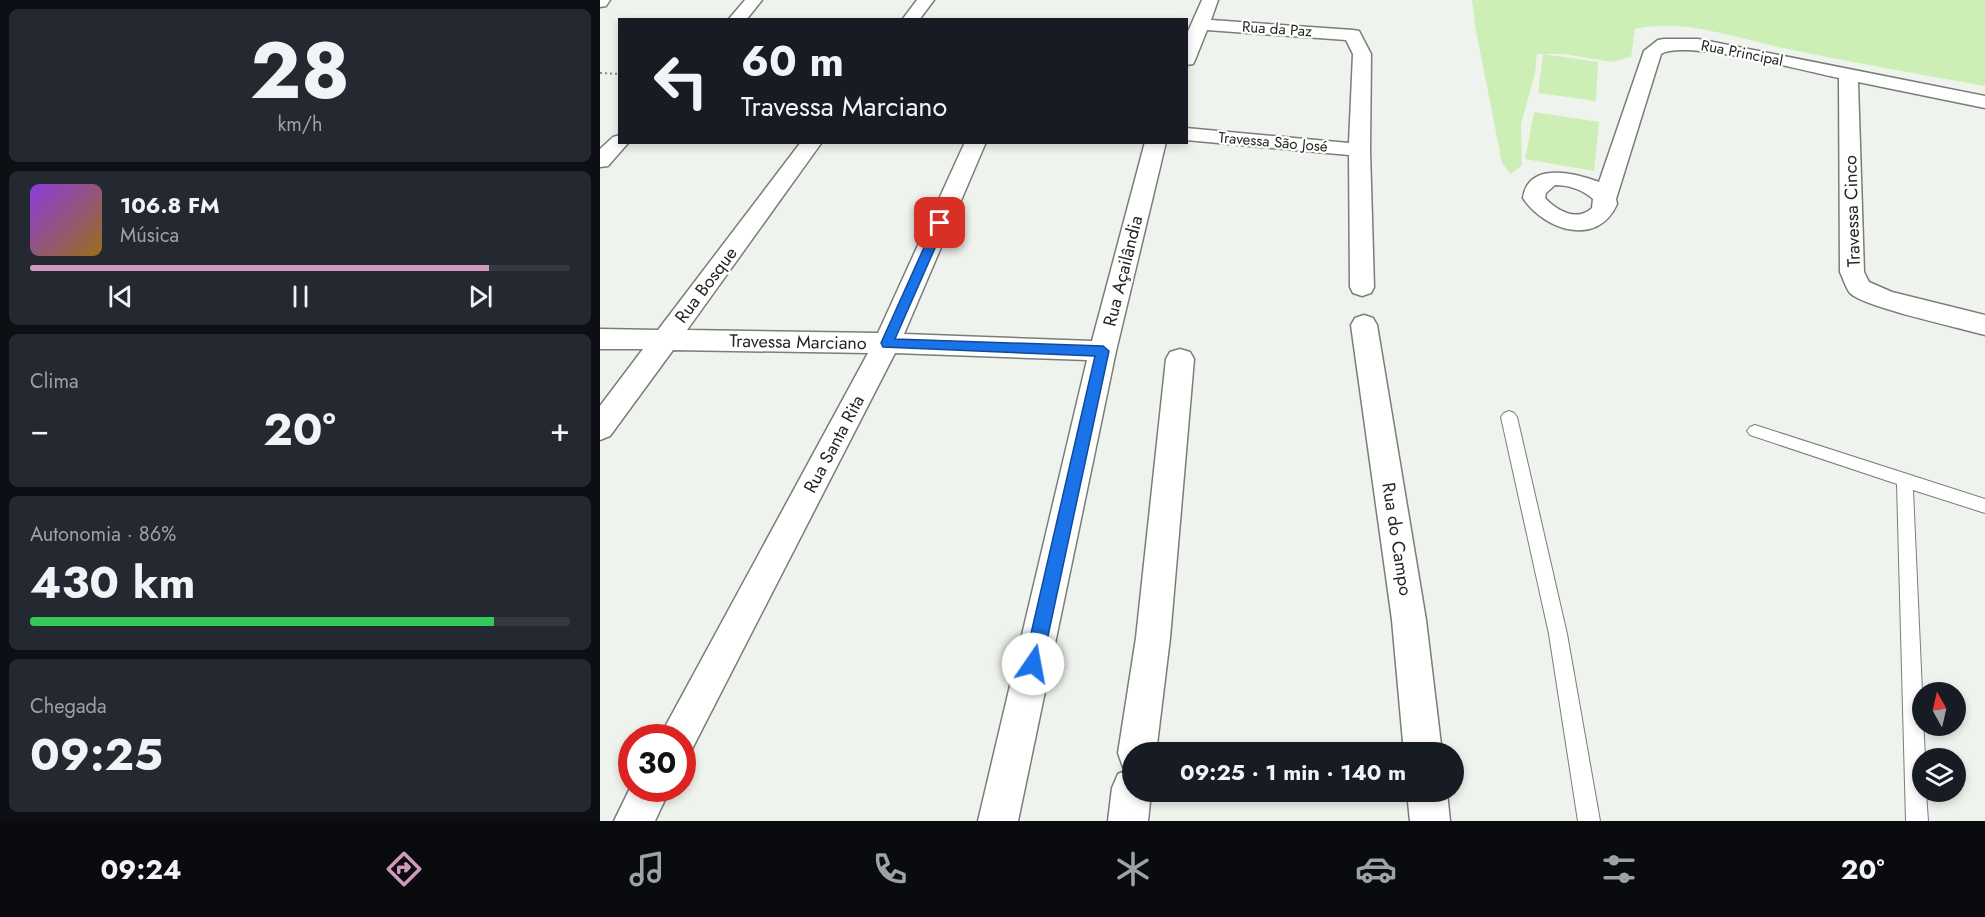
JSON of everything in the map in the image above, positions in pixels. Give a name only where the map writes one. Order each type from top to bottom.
[{"type":"street","points":[[738,18],[754,0]]},
{"type":"street","points":[[912,18],[926,0]]},
{"type":"street","points":[[1188,55],[1210,0]]},
{"type":"street","name":"Rua da Paz","points":[[1200,24],[1353,35],[1362,54],[1359,150]]},
{"type":"street","name":"Rua Principal","points":[[1604,200],[1653,51],[1664,44],[1698,44],[1985,102]]},
{"type":"street","name":"Travessa Cinco","points":[[1848,75],[1852,272],[1860,288],[1884,298],[1985,325]]},
{"type":"street","name":"Travessa São José","points":[[1188,134],[1359,150]]},
{"type":"street","points":[[600,161],[618,143]]},
{"type":"street","name":"Rua Bosque","points":[[600,428],[811,144]]},
{"type":"street","name":"Rua Santa Rita","points":[[685,724],[887,343],[975,144]]},
{"type":"street","name":"Rua Açailândia","points":[[998,821],[1103,351],[1155,144]]},
{"type":"street","points":[[1359,150],[1362,287]]},
{"type":"street","name":"Rua do Campo","points":[[1364,325],[1409,620],[1422,742]]},
{"type":"street","name":"Travessa Marciano","points":[[600,339],[818,344],[887,343],[1103,351]]},
{"type":"street","points":[[1139,742],[1153,638],[1180,359]]},
{"type":"street","points":[[633,821],[644,802]]},
{"type":"street","points":[[1128,821],[1130,802]]},
{"type":"street","points":[[1428,802],[1430,821]]},
{"type":"lane","points":[[1509,417],[1558,634],[1589,821]]},
{"type":"lane","points":[[1755,431],[1985,506]]},
{"type":"lane","points":[[1905,480],[1917,821]]},
{"type":"path","points":[[600,73],[618,74]]},
{"type":"green space","points":[[1472,0],[1985,0],[1985,86],[1833,58],[1691,28],[1653,26],[1635,29],[1631,57],[1612,62],[1563,54],[1537,54],[1535,74],[1521,124],[1522,165],[1511,174],[1502,163]]},
{"type":"green space","points":[[1543,54],[1598,62],[1596,101],[1538,93]]},
{"type":"green space","points":[[1534,112],[1599,122],[1594,171],[1525,159]]},
{"type":"route","points":[[940,223],[887,343],[1103,351],[1033,664]]}]
